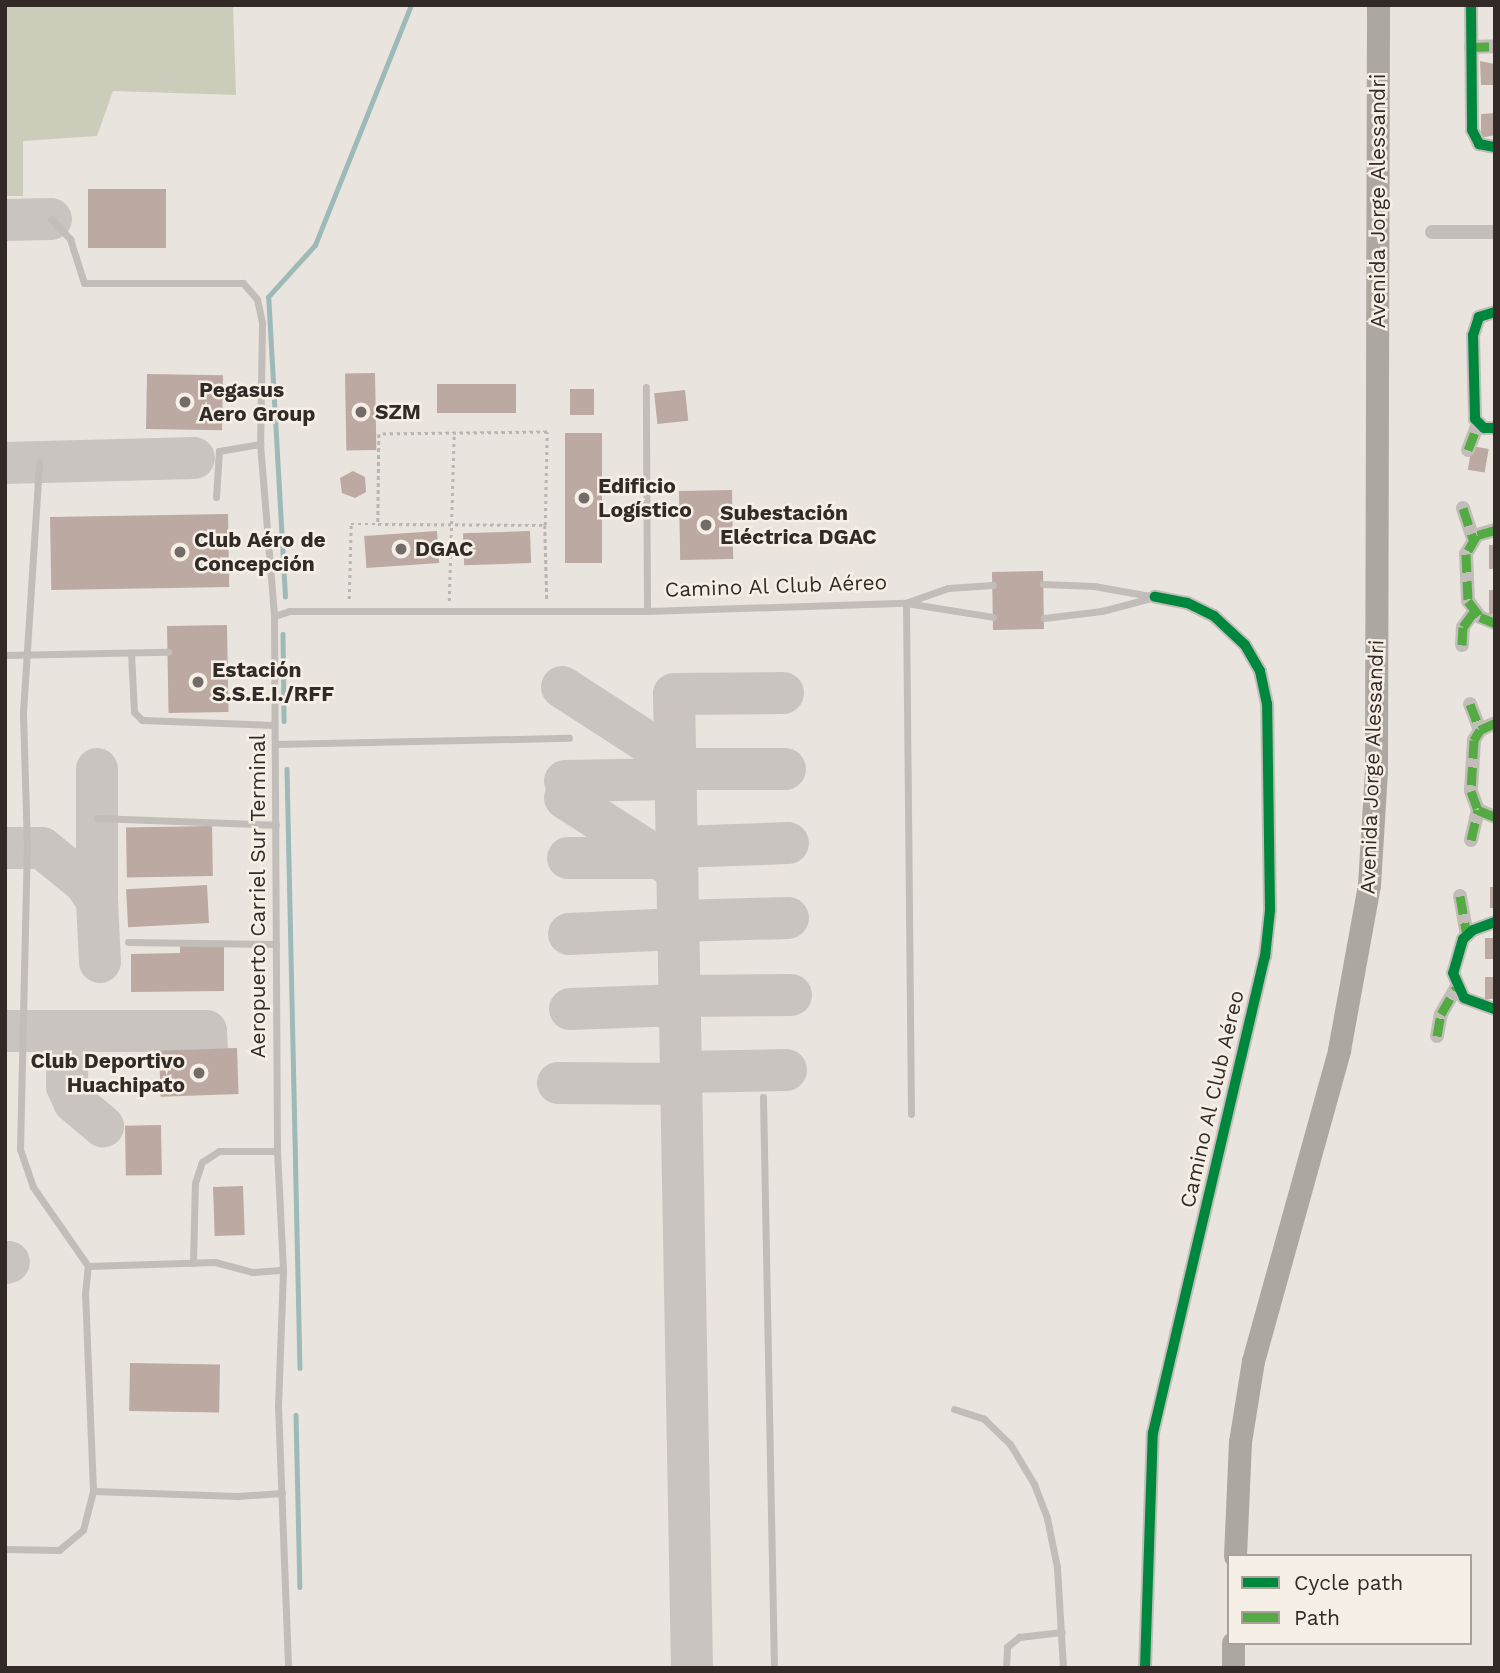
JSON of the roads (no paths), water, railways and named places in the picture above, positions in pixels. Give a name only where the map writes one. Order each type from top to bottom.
[{"type":"highway","name":"Avenida Jorge Alessandri","points":[[1235,1554],[1240,1442],[1251,1373],[1342,1037],[1371,873],[1376,771],[1378,5]]},
{"type":"highway","points":[[1233,1645],[1233,1668]]},
{"type":"street","points":[[1471,5],[1473,136],[1479,144],[1495,148]]},
{"type":"street","points":[[1471,47],[1495,46]]},
{"type":"street","points":[[1432,232],[1495,232]]},
{"type":"street","points":[[1468,450],[1478,424],[1474,330],[1479,317],[1495,312]]},
{"type":"street","points":[[1478,424],[1495,428]]},
{"type":"street","points":[[1463,508],[1473,539]]},
{"type":"street","points":[[1495,530],[1473,539],[1466,554],[1467,595],[1474,612],[1495,623]]},
{"type":"street","name":"Camino Al Club Aéreo","points":[[1145,1668],[1153,1433],[1265,957],[1270,910],[1267,704],[1259,671],[1245,645],[1214,616],[1187,603],[1155,597]]},
{"type":"street","points":[[1462,645],[1463,627],[1474,612]]},
{"type":"street","points":[[1470,704],[1480,730],[1472,752],[1471,791],[1478,810],[1471,840]]},
{"type":"street","points":[[1480,730],[1495,723]]},
{"type":"street","points":[[1478,810],[1495,817]]},
{"type":"street","points":[[1437,1036],[1441,1014],[1456,988],[1454,960],[1467,934],[1460,896]]},
{"type":"street","points":[[1467,934],[1495,922]]},
{"type":"street","points":[[1456,988],[1469,1001],[1495,1009]]},
{"type":"lane","name":"Aeropuerto Carriel Sur Terminal","points":[[51,219],[70,239],[84,283],[243,283],[257,299],[261,361],[260,444],[274,616],[277,1151],[283,1270],[279,1390],[288,1668]]},
{"type":"lane","points":[[646,387],[647,611]]},
{"type":"lane","points":[[216,497],[219,451],[260,444]]},
{"type":"lane","points":[[5,1549],[60,1550],[83,1530],[93,1491],[85,1293],[88,1266],[33,1187],[20,1149],[27,848],[26,655],[39,463]]},
{"type":"lane","name":"Camino Al Club Aéreo","points":[[1043,584],[1094,586],[1155,597]]},
{"type":"lane","name":"Camino Al Club Aéreo","points":[[905,603],[948,588],[993,585]]},
{"type":"lane","name":"Camino Al Club Aéreo","points":[[1044,618],[1102,611],[1155,597]]},
{"type":"lane","points":[[905,603],[911,1114]]},
{"type":"lane","name":"Camino Al Club Aéreo","points":[[274,616],[289,611],[647,611],[905,603],[993,617]]},
{"type":"lane","points":[[5,655],[168,652]]},
{"type":"lane","points":[[131,653],[134,712],[142,720],[274,725]]},
{"type":"lane","points":[[275,744],[569,738]]},
{"type":"lane","points":[[97,818],[276,825]]},
{"type":"lane","points":[[128,942],[276,944]]},
{"type":"lane","points":[[763,1097],[774,1668]]},
{"type":"lane","points":[[193,1263],[195,1184],[202,1162],[219,1151],[277,1151]]},
{"type":"lane","points":[[88,1266],[215,1262],[252,1272],[283,1270]]},
{"type":"lane","points":[[954,1409],[984,1419],[1010,1444],[1034,1484],[1047,1518],[1057,1567],[1063,1668]]},
{"type":"lane","points":[[93,1491],[237,1496],[282,1493]]},
{"type":"lane","points":[[1006,1668],[1007,1647],[1018,1637],[1062,1632]]},
{"type":"waterway","points":[[285,597],[268,297],[315,245],[411,5]]},
{"type":"waterway","points":[[283,634],[284,721]]},
{"type":"waterway","points":[[287,769],[300,1368]]},
{"type":"waterway","points":[[296,1415],[300,1587]]},
{"type":"place","name":"Pegasus Aero Group","points":[[185,402]]},
{"type":"place","name":"SZM","points":[[361,412]]},
{"type":"place","name":"Edificio Logístico","points":[[584,498]]},
{"type":"place","name":"Subestación Eléctrica DGAC","points":[[706,525]]},
{"type":"place","name":"DGAC","points":[[401,549]]},
{"type":"place","name":"Club Aéro de Concepción","points":[[180,552]]},
{"type":"place","name":"Estación S.S.E.I./RFF","points":[[198,682]]},
{"type":"place","name":"Club Deportivo Huachipato","points":[[199,1073]]}]
